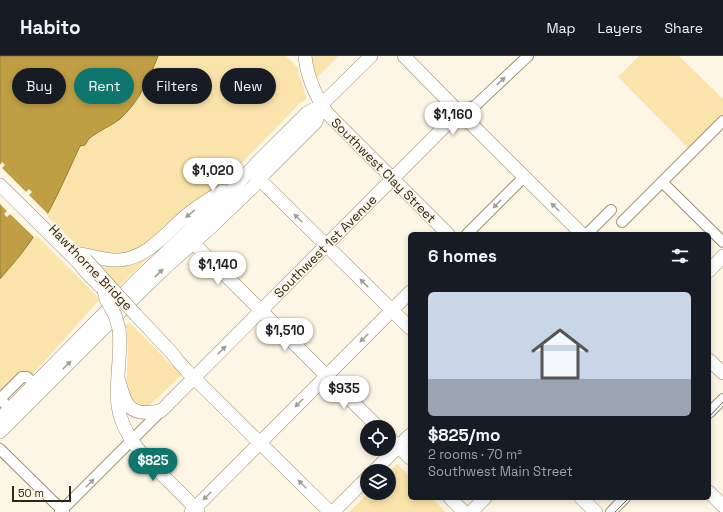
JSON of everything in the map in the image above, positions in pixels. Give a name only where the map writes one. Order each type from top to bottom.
[{"type":"main road","name":"Southwest Clay Street","points":[[305,56],[308,76],[316,97],[326,113],[446,232]]},
{"type":"main road","points":[[0,419],[139,278],[188,232],[316,122],[321,105],[371,56]]},
{"type":"main road","points":[[404,56],[580,232]]},
{"type":"main road","name":"Southwest 1st Avenue","points":[[161,411],[459,112]]},
{"type":"main road","name":"Hawthorne Bridge","points":[[0,175],[80,254],[168,355],[178,361],[330,512]]},
{"type":"main road","points":[[0,432],[138,294],[208,230],[252,176]]},
{"type":"main road","points":[[252,176],[326,245],[408,326]]},
{"type":"main road","points":[[80,254],[115,260],[140,254],[150,248],[192,211],[252,176]]},
{"type":"main road","name":"Hawthorne Bridge","points":[[0,185],[80,264],[104,290],[113,294],[135,316]]},
{"type":"main road","name":"Hawthorne Bridge","points":[[0,196],[74,267],[86,272]]},
{"type":"main road","points":[[198,224],[193,234],[193,243],[371,420]]},
{"type":"main road","points":[[711,269],[723,256]]},
{"type":"main road","name":"Hawthorne Bridge","points":[[104,290],[106,299],[115,315],[120,335],[118,399],[120,414],[125,428],[139,449],[189,500],[195,511]]},
{"type":"main road","points":[[195,511],[260,443],[408,294]]},
{"type":"main road","points":[[711,362],[723,373]]},
{"type":"main road","points":[[118,378],[124,399],[131,408],[135,411],[144,413],[161,411]]},
{"type":"main road","points":[[396,441],[408,435]]},
{"type":"main road","points":[[396,444],[408,456]]},
{"type":"main road","points":[[333,512],[360,485]]},
{"type":"main road","points":[[711,494],[723,506]]},
{"type":"main road","points":[[452,500],[464,512]]},
{"type":"main road","points":[[471,512],[483,500]]},
{"type":"main road","points":[[583,500],[596,512]]},
{"type":"street","name":"Southwest 1st Avenue","points":[[459,112],[476,105],[528,56]]},
{"type":"street","points":[[622,222],[723,120]]},
{"type":"street","points":[[470,232],[524,177]]},
{"type":"street","points":[[662,182],[723,242]]},
{"type":"street","points":[[589,232],[611,210]]},
{"type":"street","points":[[711,411],[723,399]]},
{"type":"street","name":"Southwest 1st Avenue","points":[[62,512],[161,411]]},
{"type":"street","points":[[0,449],[62,512]]},
{"type":"street","points":[[611,512],[623,500]]},
{"type":"shaded area","points":[[0,56],[158,56],[153,68],[142,68],[142,92],[134,104],[134,68],[74,68],[74,104],[134,104],[120,119],[91,137],[85,145],[80,146],[46,217],[25,249],[0,279]]},
{"type":"shaded area","points":[[158,56],[286,56],[298,68],[307,99],[300,103],[236,169],[184,218],[158,248],[119,286],[47,216],[80,146],[85,145],[92,136],[126,113],[142,92],[142,104],[212,104],[212,68],[153,68]]},
{"type":"shaded area","points":[[311,56],[338,56],[316,79],[312,67]]},
{"type":"shaded area","points":[[639,56],[679,56],[723,99],[723,127],[695,155],[618,77]]},
{"type":"shaded area","points":[[35,234],[100,299],[42,364],[0,407],[0,280]]},
{"type":"shaded area","points":[[129,322],[181,375],[148,407],[135,406],[126,392],[128,347],[126,325]]},
{"type":"shaded area","points":[[397,464],[408,474],[408,500],[434,500],[446,512],[349,512],[361,500],[396,500]]},
{"type":"pier","points":[[2,162],[5,165],[2,168],[26,192],[29,189],[32,192],[29,195],[49,215],[35,238],[10,214],[7,217],[4,214],[7,211],[0,204],[0,165]]},
{"type":"tram line","points":[[711,415],[723,402]]},
{"type":"tram line","points":[[615,512],[627,500]]}]
